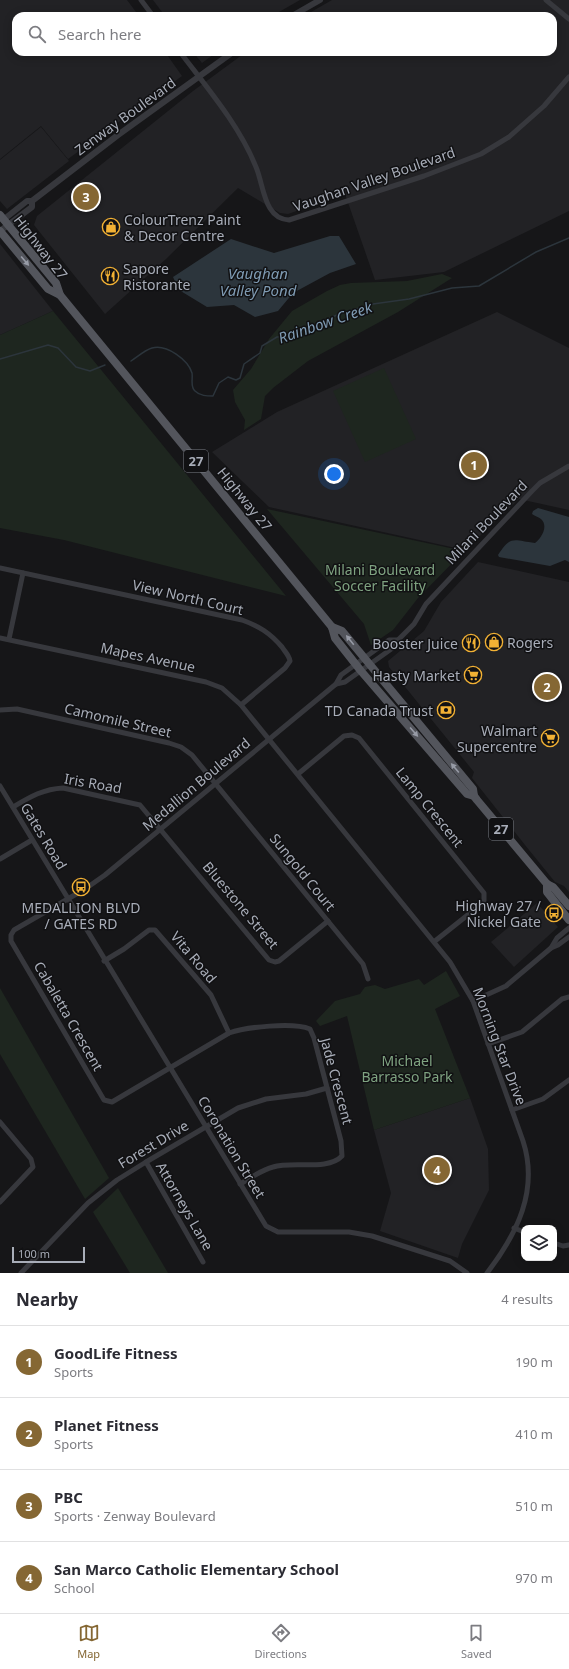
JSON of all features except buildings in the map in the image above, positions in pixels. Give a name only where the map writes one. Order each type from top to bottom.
[{"type":"main road","name":"Highway 27","points":[[3,221],[56,283],[60,295],[332,627],[335,638],[358,667],[467,794],[474,796]]},
{"type":"main road","name":"Highway 27","points":[[0,231],[48,289],[60,295]]},
{"type":"main road","name":"Highway 27","points":[[332,627],[342,631],[473,789],[474,796],[547,884],[554,887],[569,906]]},
{"type":"main road","name":"Highway 27","points":[[547,884],[547,892],[569,920]]},
{"type":"street","points":[[142,0],[150,12]]},
{"type":"street","points":[[299,12],[320,0]]},
{"type":"street","points":[[546,0],[569,20]]},
{"type":"street","name":"Vaughan Valley Boulevard","points":[[183,56],[239,133],[257,169],[273,214],[281,220],[289,220],[424,176],[481,154],[509,137],[544,106],[569,77]]},
{"type":"street","name":"Zenway Boulevard","points":[[0,231],[3,221],[32,207],[32,201],[112,139],[228,56]]},
{"type":"street","name":"Milani Boulevard","points":[[370,664],[394,647],[398,640],[414,624],[426,604],[532,491],[540,484],[569,466]]},
{"type":"street","name":"View North Court","points":[[0,568],[242,620],[259,626],[271,635],[288,655],[290,661],[286,668],[241,705]]},
{"type":"street","points":[[9,639],[23,573]]},
{"type":"street","name":"Mapes Avenue","points":[[0,638],[206,682],[222,688],[241,705],[269,739]]},
{"type":"street","name":"Milani Boulevard","points":[[364,657],[389,640],[398,640]]},
{"type":"street","name":"Medallion Boulevard","points":[[336,684],[346,682],[364,657]]},
{"type":"street","name":"Medallion Boulevard","points":[[68,899],[94,883],[162,828],[336,684],[341,675],[358,667],[370,664]]},
{"type":"street","name":"Camomile Street","points":[[0,710],[17,709],[181,747],[192,755],[215,784]]},
{"type":"street","name":"Lamp Crescent","points":[[298,774],[344,736],[352,735],[359,738],[484,892],[484,902],[435,942]]},
{"type":"street","name":"Morning Star Drive","points":[[269,739],[435,942],[450,962],[473,1001],[526,1150],[529,1169],[527,1193],[514,1228],[504,1249],[487,1273]]},
{"type":"street","name":"Sungold Court","points":[[215,784],[363,964],[368,979]]},
{"type":"street","name":"Gates Road","points":[[0,786],[68,899]]},
{"type":"street","name":"Iris Road","points":[[13,807],[40,792],[63,788],[137,803],[147,811],[162,828]]},
{"type":"street","name":"Bluestone Street","points":[[162,828],[269,960],[275,962],[279,961],[328,921]]},
{"type":"street","points":[[0,859],[32,840]]},
{"type":"street","name":"Coronation Street","points":[[68,899],[104,961],[171,1068],[266,1226],[273,1231],[349,1232],[372,1236],[450,1261],[467,1273]]},
{"type":"street","name":"Cabaletta Crescent","points":[[68,899],[14,930],[11,935],[11,941],[104,1100],[112,1102],[171,1068]]},
{"type":"street","points":[[473,1001],[506,986],[551,948],[557,938],[569,928]]},
{"type":"street","name":"Vita Road","points":[[104,961],[124,949],[149,930],[155,930],[211,996],[229,1033]]},
{"type":"street","points":[[551,948],[558,946],[569,937]]},
{"type":"street","points":[[488,1044],[522,1032],[562,999],[569,997]]},
{"type":"street","name":"Jade Crescent","points":[[171,1068],[229,1033],[250,1028],[301,1027],[310,1029],[314,1038],[342,1145],[342,1156],[338,1160],[319,1164],[282,1165],[272,1167],[240,1184]]},
{"type":"street","points":[[512,1110],[543,1098],[569,1080]]},
{"type":"street","name":"Forest Drive","points":[[21,1273],[88,1203],[117,1180],[146,1162],[238,1108],[254,1102],[306,1094],[327,1088]]},
{"type":"street","points":[[0,1122],[31,1159],[33,1167],[0,1202]]},
{"type":"street","name":"Attorneys Lane","points":[[146,1162],[203,1262]]},
{"type":"street","points":[[514,1228],[521,1231]]},
{"type":"street","points":[[557,1245],[569,1245]]},
{"type":"shaded area","points":[[0,0],[127,0],[136,12],[12,12],[12,56],[168,56],[182,76],[68,159],[41,126],[0,159]]},
{"type":"shaded area","points":[[153,0],[300,0],[279,12],[162,12]]},
{"type":"shaded area","points":[[332,0],[569,0],[569,211],[444,272],[375,280],[345,194],[288,214],[280,213],[238,188],[166,259],[105,314],[34,225],[37,216],[193,91],[241,56],[557,56],[557,12],[311,12]]},
{"type":"shaded area","points":[[196,56],[212,56],[202,63]]},
{"type":"shaded area","points":[[41,127],[69,161],[7,209],[0,201],[0,160]]},
{"type":"shaded area","points":[[0,244],[53,311],[0,335]]},
{"type":"shaded area","points":[[497,312],[569,348],[569,510],[519,499],[465,550],[269,507],[212,452],[277,412]]},
{"type":"shaded area","points":[[478,562],[569,582],[569,892],[564,886],[555,882],[525,845],[472,778],[474,772],[389,667],[388,661],[424,631],[441,602]]},
{"type":"shaded area","points":[[537,903],[558,927],[514,967],[491,942]]},
{"type":"shaded area","points":[[470,1098],[488,1149],[489,1190],[462,1244],[458,1258],[380,1231],[391,1193],[374,1130]]},
{"type":"green space","points":[[442,274],[452,278],[398,312],[308,361],[273,388],[265,396],[261,419],[244,430],[245,420],[235,402],[233,390],[251,369],[269,339],[292,311],[340,285],[351,283],[407,281]]},
{"type":"green space","points":[[53,311],[286,596],[64,540],[0,528],[0,335]]},
{"type":"green space","points":[[384,368],[416,439],[365,462],[333,391]]},
{"type":"green space","name":"Milani Boulevard Soccer Facility","points":[[267,509],[464,551],[418,598],[393,630],[371,645],[364,624]]},
{"type":"green space","name":"Michael Barrasso Park","points":[[446,971],[460,996],[435,1009],[470,1098],[374,1130],[347,1016],[320,1026],[316,1021],[335,1001],[360,994],[365,987],[375,985],[385,989],[419,979],[424,985]]},
{"type":"green space","points":[[0,988],[109,1178],[85,1199],[0,1054]]},
{"type":"green space","points":[[118,1188],[168,1273],[130,1273],[93,1212]]},
{"type":"water","name":"Vaughan Valley Pond","points":[[330,236],[339,236],[356,264],[330,273],[293,293],[278,311],[255,317],[234,305],[207,307],[179,290],[173,277],[231,239],[274,253]]},
{"type":"water","points":[[538,508],[569,517],[569,562],[565,560],[550,566],[499,557],[498,555],[506,544],[513,540],[535,543],[540,539],[544,525],[540,518],[532,514],[533,511]]},
{"type":"waterway","name":"Rainbow Creek","points":[[131,361],[152,348],[164,348],[182,358],[190,368],[192,373],[193,389],[197,393],[206,396],[213,396],[219,383],[228,377],[236,380],[240,378],[244,364],[260,353],[262,346],[277,337],[292,336],[339,314],[373,304],[409,299],[452,288],[479,286],[536,252],[569,238]]},
{"type":"waterway","name":"Rainbow Creek","points":[[0,359],[48,345],[58,348],[76,367],[90,371],[105,365]]},
{"type":"place","name":"PBC","points":[[86,197]]},
{"type":"place","name":"ColourTrenz Paint & Decor Centre","points":[[111,227]]},
{"type":"place","name":"Sapore Ristorante","points":[[110,276]]},
{"type":"place","name":"GoodLife Fitness","points":[[474,465]]},
{"type":"place","name":"Rogers","points":[[494,642]]},
{"type":"place","name":"Booster Juice","points":[[471,643]]},
{"type":"place","name":"Hasty Market","points":[[473,675]]},
{"type":"place","name":"Planet Fitness","points":[[547,687]]},
{"type":"place","name":"TD Canada Trust","points":[[446,710]]},
{"type":"place","name":"Walmart Supercentre","points":[[550,738]]},
{"type":"place","name":"MEDALLION BLVD / GATES RD","points":[[81,887]]},
{"type":"place","name":"Highway 27 / Nickel Gate","points":[[554,913]]},
{"type":"place","name":"San Marco Catholic Elementary School","points":[[437,1170]]}]
